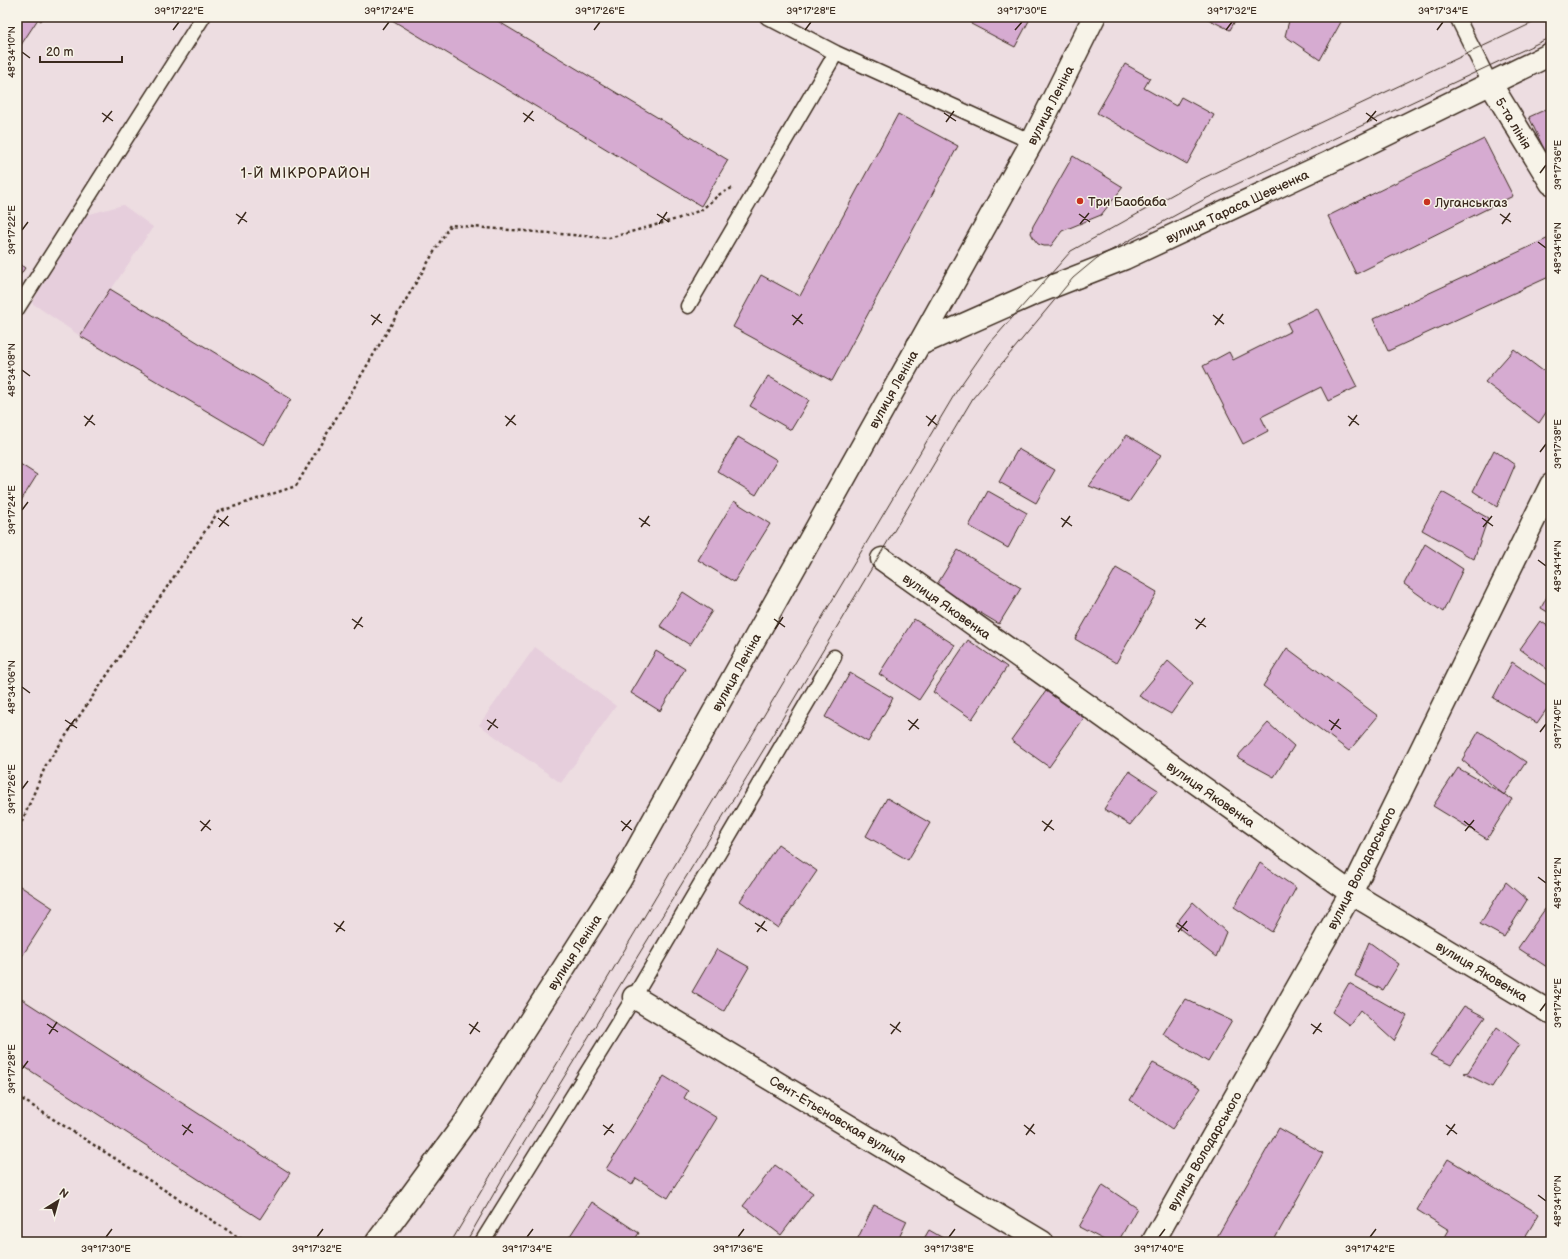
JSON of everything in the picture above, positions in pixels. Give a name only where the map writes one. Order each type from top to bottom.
[{"type":"street","name":"вулиця Леніна","points":[[377,1242],[466,1121],[620,880],[1032,142],[1094,17]]},
{"type":"street","name":"вулиця Тараса Шевченка","points":[[918,345],[1033,294],[1124,258],[1328,163],[1551,54]]},
{"type":"street","name":"5-та лінія","points":[[1490,83],[1551,183]]},
{"type":"street","name":"вулиця Володарського","points":[[1153,1242],[1351,893],[1551,485]]},
{"type":"street","name":"вулиця Яковенка","points":[[882,559],[1351,893],[1551,1013]]},
{"type":"street","name":"Сент-Етьєновская вулиця","points":[[634,997],[1042,1242]]},
{"type":"lane","points":[[17,309],[204,17]]},
{"type":"lane","points":[[767,17],[836,53],[1032,142]]},
{"type":"lane","points":[[1457,17],[1490,83]]},
{"type":"lane","points":[[688,306],[836,53]]},
{"type":"lane","points":[[482,1242],[634,997],[834,657]]},
{"type":"path","points":[[17,833],[46,765],[218,512],[296,486],[450,225],[609,238],[677,219],[702,210],[720,194],[734,187]]},
{"type":"path","points":[[17,1096],[246,1242]]},
{"type":"shaded area","points":[[123,205],[153,227],[80,336],[32,303],[86,215]]},
{"type":"shaded area","points":[[535,647],[616,706],[561,783],[479,725]]},
{"type":"building","points":[[17,17],[44,17],[41,21],[38,19],[17,51]]},
{"type":"building","points":[[387,17],[491,17],[728,160],[701,206]]},
{"type":"building","points":[[974,17],[1031,17],[1015,47],[971,24]]},
{"type":"building","points":[[1204,17],[1237,17],[1230,30]]},
{"type":"building","points":[[1290,17],[1332,17],[1341,22],[1320,60],[1285,36]]},
{"type":"building","points":[[1125,64],[1150,78],[1144,88],[1176,106],[1181,97],[1214,115],[1187,164],[1097,113]]},
{"type":"building","points":[[1551,107],[1551,159],[1549,160],[1529,117]]},
{"type":"building","points":[[898,114],[958,146],[832,381],[733,327],[761,275],[800,296]]},
{"type":"building","points":[[1484,139],[1513,196],[1356,274],[1328,216]]},
{"type":"building","name":"Три Баобаба","points":[[1073,156],[1123,187],[1101,215],[1062,231],[1051,246],[1038,244],[1031,233],[1033,226]]},
{"type":"building","points":[[1551,237],[1551,276],[1388,351],[1373,319]]},
{"type":"building","points":[[17,262],[25,268],[17,280]]},
{"type":"building","points":[[110,289],[291,399],[264,445],[80,336]]},
{"type":"building","points":[[1317,308],[1357,387],[1328,401],[1321,387],[1261,417],[1268,431],[1243,444],[1203,366],[1229,352],[1233,360],[1291,331],[1287,323]]},
{"type":"building","points":[[1514,349],[1551,377],[1551,405],[1539,423],[1485,382]]},
{"type":"building","points":[[768,376],[809,400],[791,430],[750,406]]},
{"type":"building","points":[[1127,435],[1161,455],[1129,502],[1089,486]]},
{"type":"building","points":[[738,437],[777,460],[756,495],[717,471]]},
{"type":"building","points":[[1018,449],[1055,470],[1036,503],[999,482]]},
{"type":"building","points":[[1494,450],[1515,465],[1497,507],[1473,491]]},
{"type":"building","points":[[17,462],[37,475],[17,507]]},
{"type":"building","points":[[988,491],[1027,513],[1008,548],[969,526]]},
{"type":"building","points":[[1442,492],[1488,518],[1474,559],[1422,530]]},
{"type":"building","points":[[734,501],[770,524],[734,582],[698,560]]},
{"type":"building","points":[[1425,544],[1463,569],[1443,612],[1404,584]]},
{"type":"building","points":[[958,550],[1021,588],[999,624],[936,586]]},
{"type":"building","points":[[1116,568],[1157,592],[1116,663],[1075,639]]},
{"type":"building","points":[[1551,589],[1551,614],[1541,608]]},
{"type":"building","points":[[683,592],[712,611],[690,645],[660,626]]},
{"type":"building","points":[[914,619],[955,645],[919,700],[879,674]]},
{"type":"building","points":[[1540,621],[1551,628],[1551,672],[1520,649]]},
{"type":"building","points":[[968,640],[1007,667],[972,719],[933,692]]},
{"type":"building","points":[[1287,648],[1378,716],[1349,751],[1263,686]]},
{"type":"building","points":[[656,651],[685,669],[660,711],[631,693]]},
{"type":"building","points":[[1168,661],[1193,683],[1171,714],[1139,696]]},
{"type":"building","points":[[1512,662],[1551,688],[1551,703],[1537,723],[1493,698]]},
{"type":"building","points":[[850,673],[893,698],[868,742],[825,717]]},
{"type":"building","points":[[1046,691],[1084,718],[1049,767],[1011,740]]},
{"type":"building","points":[[1268,723],[1294,746],[1274,777],[1237,757]]},
{"type":"building","points":[[1479,731],[1526,762],[1504,795],[1462,760]]},
{"type":"building","points":[[1458,768],[1512,799],[1487,839],[1433,806]]},
{"type":"building","points":[[1129,771],[1158,790],[1130,825],[1104,809]]},
{"type":"building","points":[[887,798],[930,823],[908,860],[866,836]]},
{"type":"building","points":[[778,844],[817,871],[778,928],[740,901]]},
{"type":"building","points":[[1260,863],[1296,888],[1272,932],[1234,907]]},
{"type":"building","points":[[1506,882],[1527,900],[1504,937],[1480,924]]},
{"type":"building","points":[[17,884],[53,908],[17,964]]},
{"type":"building","points":[[1193,902],[1226,932],[1216,957],[1175,925]]},
{"type":"building","points":[[1545,909],[1551,913],[1550,969],[1518,948]]},
{"type":"building","points":[[1369,942],[1399,964],[1383,990],[1355,976]]},
{"type":"building","points":[[717,949],[749,967],[724,1011],[692,992]]},
{"type":"building","points":[[1349,983],[1407,1016],[1394,1041],[1360,1010],[1349,1025],[1332,1012]]},
{"type":"building","points":[[17,996],[290,1173],[260,1219],[17,1062]]},
{"type":"building","points":[[1185,999],[1232,1021],[1208,1062],[1163,1034]]},
{"type":"building","points":[[1464,1006],[1485,1017],[1451,1065],[1430,1055]]},
{"type":"building","points":[[1497,1027],[1519,1044],[1492,1087],[1464,1073],[1468,1072]]},
{"type":"building","points":[[1153,1063],[1201,1088],[1172,1129],[1130,1100]]},
{"type":"building","points":[[664,1076],[688,1091],[684,1098],[717,1118],[668,1198],[636,1178],[632,1185],[606,1169]]},
{"type":"building","points":[[1279,1128],[1323,1153],[1273,1242],[1214,1242]]},
{"type":"building","points":[[1448,1159],[1539,1214],[1522,1242],[1442,1242],[1449,1230],[1417,1210]]},
{"type":"building","points":[[775,1165],[813,1193],[781,1235],[743,1206]]},
{"type":"building","points":[[1103,1185],[1137,1208],[1118,1242],[1108,1242],[1079,1227]]},
{"type":"building","points":[[592,1202],[639,1233],[633,1242],[566,1242]]},
{"type":"building","points":[[874,1205],[907,1221],[897,1242],[856,1242]]},
{"type":"building","points":[[929,1230],[950,1242],[922,1242]]},
{"type":"tram line","points":[[451,1242],[956,392],[990,343],[1071,251],[1195,182],[1545,17]]},
{"type":"tram line","points":[[466,1242],[508,1169],[778,726],[973,398],[1073,278],[1097,258],[1205,199],[1551,37]]},
{"type":"place","name":"Три Баобаба","points":[[1080,201]]},
{"type":"place","name":"Луганськгаз","points":[[1427,202]]},
{"type":"district","name":"1-Й МІКРОРАЙОН","points":[[306,173]]}]
